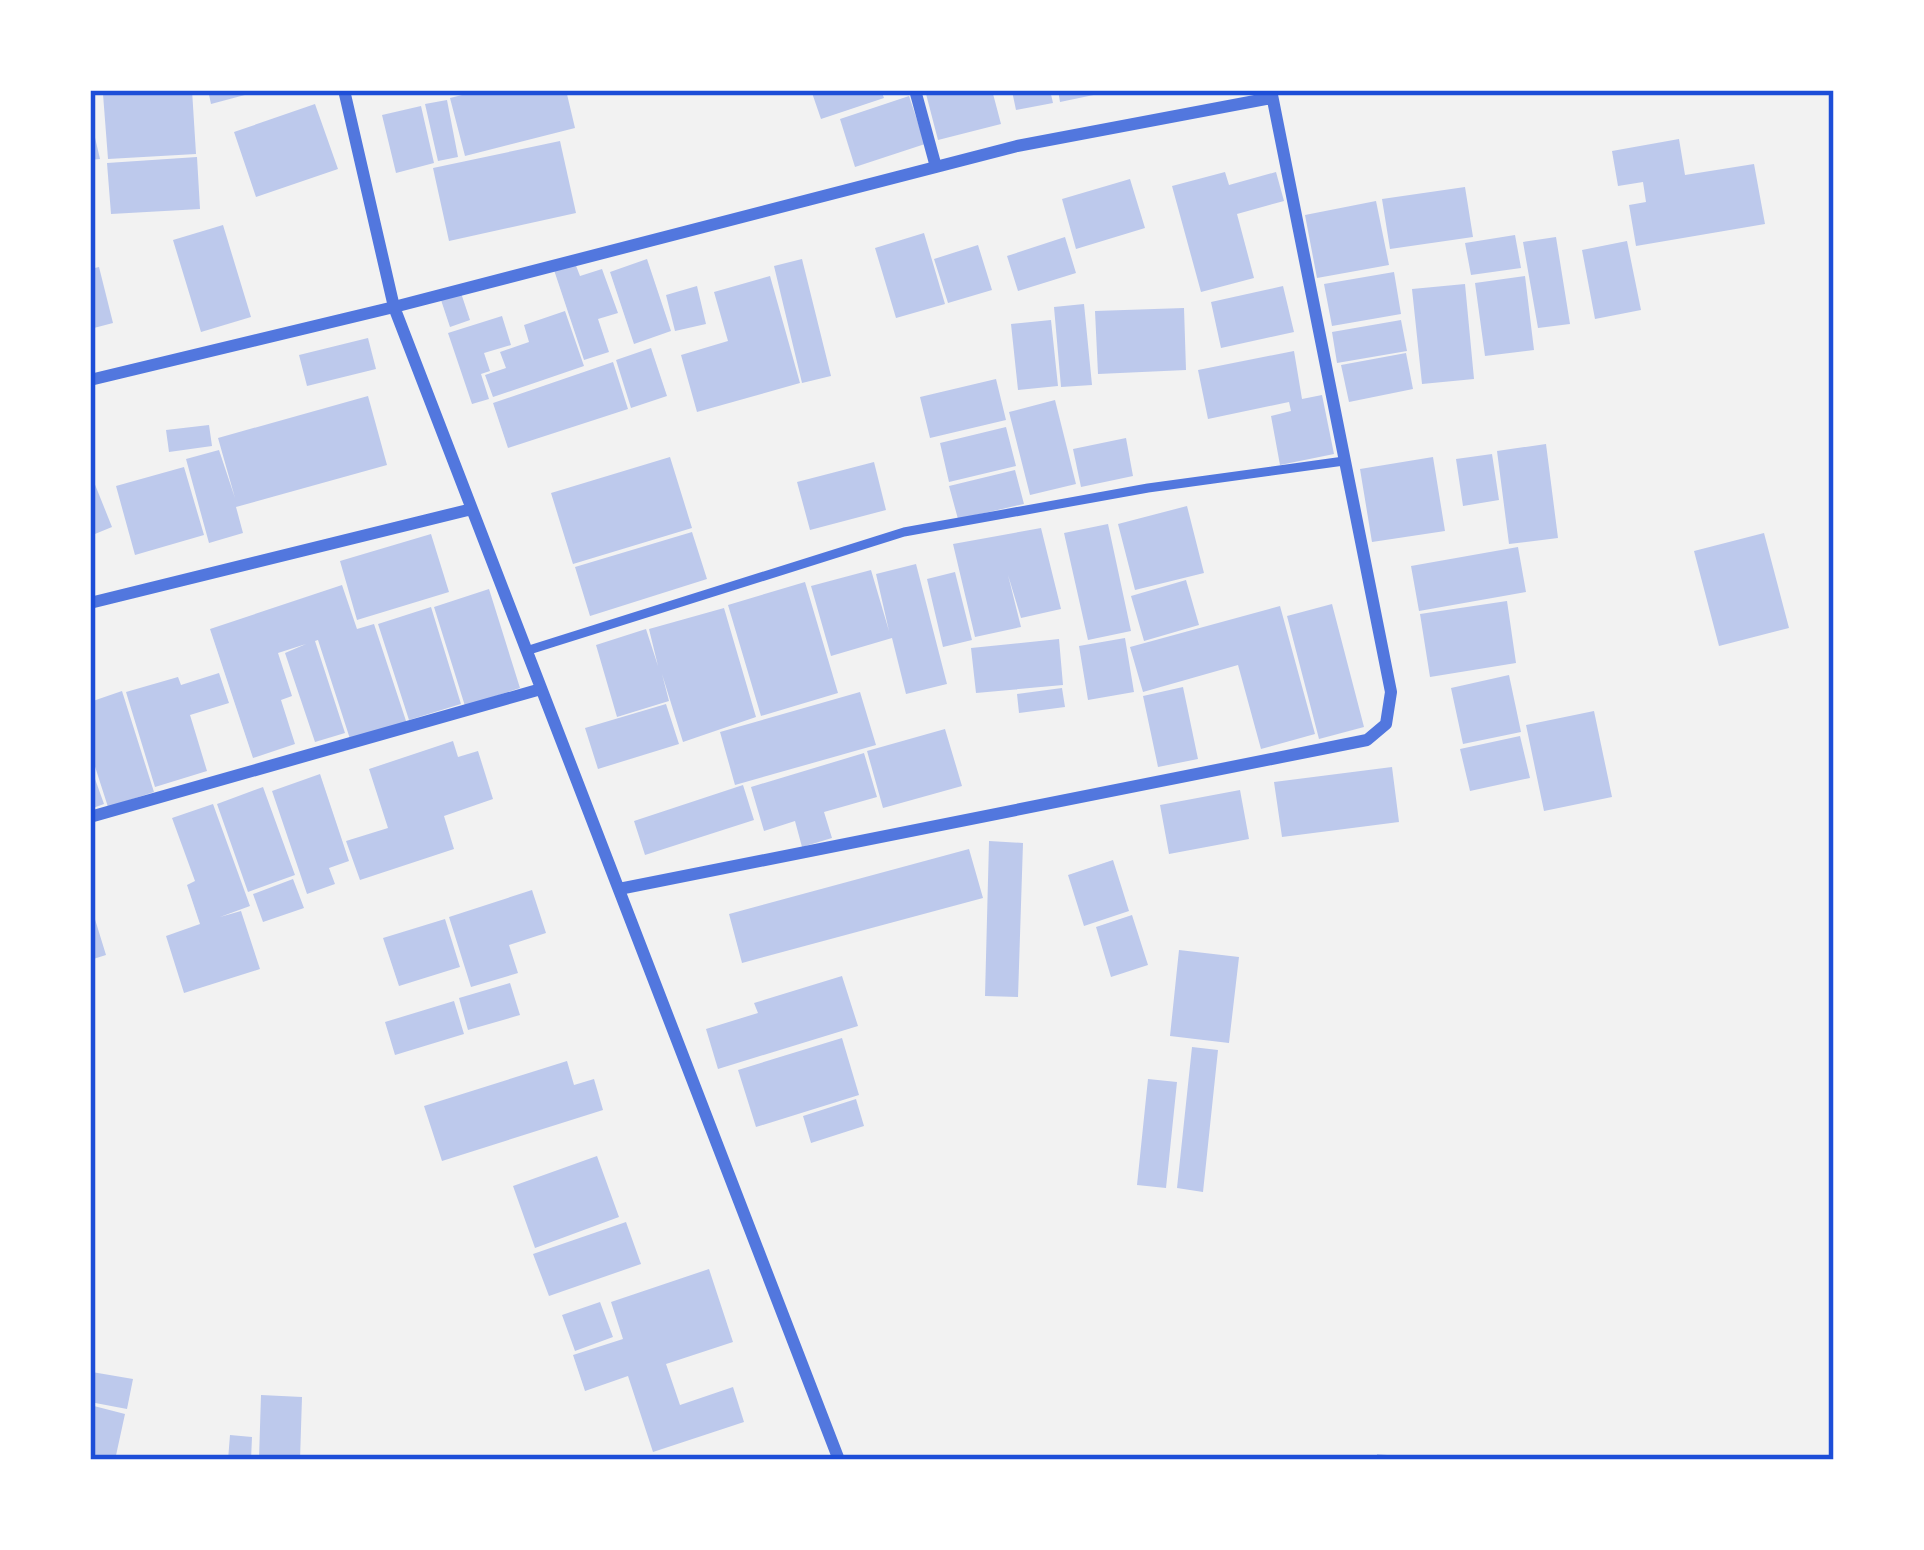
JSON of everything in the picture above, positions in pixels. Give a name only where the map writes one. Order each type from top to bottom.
[{"type":"street","points":[[344,90],[394,307],[839,1460]]},
{"type":"street","points":[[915,90],[936,167]]},
{"type":"street","points":[[90,380],[394,307],[1017,146],[1271,94],[1391,692],[1385,724],[1367,740],[619,890]]},
{"type":"street","points":[[90,603],[472,509]]},
{"type":"street","points":[[90,817],[541,689]]},
{"type":"lane","points":[[526,651],[904,532],[1148,488],[1344,461]]},
{"type":"building","points":[[192,90],[196,154],[108,159],[103,94]]},
{"type":"building","points":[[208,90],[260,90],[260,91],[211,104]]},
{"type":"building","points":[[482,90],[566,90],[575,128],[465,156],[450,98]]},
{"type":"building","points":[[811,90],[881,90],[884,98],[821,119]]},
{"type":"building","points":[[925,90],[992,90],[1001,124],[938,140]]},
{"type":"building","points":[[1050,90],[1053,103],[1016,110],[1012,91]]},
{"type":"building","points":[[1058,90],[1107,90],[1108,92],[1060,102]]},
{"type":"building","points":[[909,96],[925,144],[855,167],[840,119]]},
{"type":"building","points":[[447,100],[458,157],[438,161],[425,104]]},
{"type":"building","points":[[315,104],[338,169],[256,197],[234,132]]},
{"type":"building","points":[[421,106],[434,163],[396,173],[382,115]]},
{"type":"building","points":[[90,116],[100,159],[90,160]]},
{"type":"building","points":[[1679,139],[1685,175],[1754,164],[1765,224],[1636,246],[1629,205],[1646,202],[1643,182],[1618,186],[1612,151]]},
{"type":"building","points":[[560,141],[576,213],[449,241],[433,168]]},
{"type":"building","points":[[197,157],[200,209],[111,214],[107,163]]},
{"type":"building","points":[[1225,172],[1229,185],[1276,172],[1284,201],[1237,214],[1254,278],[1201,292],[1172,186]]},
{"type":"building","points":[[1130,179],[1145,228],[1076,249],[1062,199]]},
{"type":"building","points":[[1465,187],[1473,237],[1390,249],[1382,199]]},
{"type":"building","points":[[1376,201],[1389,265],[1317,278],[1305,215]]},
{"type":"building","points":[[223,225],[251,317],[201,332],[173,240]]},
{"type":"building","points":[[924,233],[945,304],[896,318],[875,248]]},
{"type":"building","points":[[1515,235],[1521,268],[1471,275],[1465,243]]},
{"type":"building","points":[[1065,237],[1076,273],[1018,291],[1007,256]]},
{"type":"building","points":[[1556,237],[1570,324],[1538,328],[1523,242]]},
{"type":"building","points":[[1627,241],[1641,310],[1595,319],[1582,250]]},
{"type":"building","points":[[978,245],[992,290],[948,303],[934,259]]},
{"type":"building","points":[[647,259],[671,331],[634,344],[610,272]]},
{"type":"building","points":[[802,259],[831,376],[802,383],[774,266]]},
{"type":"building","points":[[575,263],[580,276],[602,269],[618,313],[598,319],[609,352],[584,360],[554,270]]},
{"type":"building","points":[[99,267],[113,323],[90,329],[90,269]]},
{"type":"building","points":[[1394,272],[1401,314],[1332,326],[1324,284]]},
{"type":"building","points":[[770,276],[800,383],[697,412],[681,355],[728,341],[714,292]]},
{"type":"building","points":[[1525,276],[1534,350],[1485,356],[1475,283]]},
{"type":"building","points":[[1465,284],[1474,379],[1422,384],[1412,289]]},
{"type":"building","points":[[697,286],[706,324],[675,331],[666,295]]},
{"type":"building","points":[[1283,286],[1294,332],[1221,348],[1211,302]]},
{"type":"building","points":[[460,290],[470,320],[450,327],[440,297]]},
{"type":"building","points":[[1084,304],[1092,385],[1061,387],[1054,307]]},
{"type":"building","points":[[1184,308],[1186,370],[1098,374],[1095,311]]},
{"type":"building","points":[[565,311],[584,366],[493,397],[485,375],[506,368],[500,352],[529,342],[524,325]]},
{"type":"building","points":[[502,316],[511,345],[484,353],[490,371],[481,374],[489,399],[472,404],[448,333]]},
{"type":"building","points":[[1051,320],[1058,386],[1018,390],[1011,324]]},
{"type":"building","points":[[1401,320],[1407,351],[1337,363],[1332,332]]},
{"type":"building","points":[[368,338],[376,369],[307,386],[299,355]]},
{"type":"building","points":[[651,348],[667,396],[631,408],[616,360]]},
{"type":"building","points":[[1294,351],[1302,399],[1322,395],[1334,454],[1280,465],[1271,416],[1291,411],[1289,402],[1208,419],[1198,370]]},
{"type":"building","points":[[1406,353],[1413,389],[1349,402],[1341,365]]},
{"type":"building","points":[[613,362],[628,409],[508,448],[493,403]]},
{"type":"building","points":[[996,379],[1006,420],[930,438],[920,397]]},
{"type":"building","points":[[368,396],[387,465],[236,507],[243,533],[209,543],[186,459],[219,450],[235,498],[218,438]]},
{"type":"building","points":[[1055,400],[1076,484],[1030,495],[1009,412]]},
{"type":"building","points":[[209,425],[212,446],[169,452],[166,430]]},
{"type":"building","points":[[1006,427],[1016,466],[949,482],[940,443]]},
{"type":"building","points":[[1126,438],[1133,476],[1081,487],[1073,449]]},
{"type":"building","points":[[1546,444],[1558,538],[1509,544],[1497,451]]},
{"type":"building","points":[[1492,454],[1499,500],[1463,506],[1456,459]]},
{"type":"building","points":[[670,457],[692,528],[573,564],[551,493]]},
{"type":"building","points":[[1433,457],[1445,531],[1372,542],[1360,469]]},
{"type":"building","points":[[874,462],[886,510],[810,530],[797,482]]},
{"type":"building","points":[[184,467],[204,535],[135,555],[116,486]]},
{"type":"building","points":[[1015,470],[1024,504],[958,519],[949,486]]},
{"type":"building","points":[[90,472],[112,527],[90,536]]},
{"type":"building","points":[[1187,506],[1204,573],[1135,590],[1118,524]]},
{"type":"building","points":[[1108,524],[1131,631],[1088,640],[1064,533]]},
{"type":"building","points":[[1041,528],[1061,609],[1021,618],[1008,575],[1021,627],[975,637],[953,544]]},
{"type":"building","points":[[692,532],[707,579],[590,616],[575,567]]},
{"type":"building","points":[[1764,533],[1789,628],[1719,646],[1694,551]]},
{"type":"building","points":[[431,534],[449,592],[357,620],[340,561]]},
{"type":"building","points":[[1518,547],[1526,592],[1419,611],[1411,566]]},
{"type":"building","points":[[916,564],[947,684],[906,694],[892,638],[831,656],[811,586],[871,570],[889,631],[876,574]]},
{"type":"building","points":[[955,572],[972,640],[943,647],[927,579]]},
{"type":"building","points":[[1186,580],[1199,625],[1144,641],[1131,596]]},
{"type":"building","points":[[805,582],[838,693],[761,716],[728,605]]},
{"type":"building","points":[[342,585],[357,629],[374,624],[407,724],[351,742],[318,640],[345,733],[315,742],[285,653],[306,644],[278,653],[292,696],[281,700],[295,744],[253,758],[210,629]]},
{"type":"building","points":[[489,589],[520,688],[465,706],[434,607]]},
{"type":"building","points":[[1507,601],[1516,663],[1430,677],[1420,614]]},
{"type":"building","points":[[1332,604],[1364,727],[1319,739],[1287,616]]},
{"type":"building","points":[[1280,606],[1315,734],[1261,749],[1238,665],[1143,692],[1130,647]]},
{"type":"building","points":[[431,607],[461,704],[409,720],[378,624]]},
{"type":"building","points":[[724,608],[756,717],[683,742],[662,674],[669,701],[617,717],[596,645],[646,629],[658,666],[649,629]]},
{"type":"building","points":[[1125,638],[1134,692],[1088,700],[1079,646]]},
{"type":"building","points":[[1059,639],[1063,685],[976,693],[971,648]]},
{"type":"building","points":[[219,673],[229,703],[190,715],[207,771],[155,787],[126,692],[178,677],[181,685]]},
{"type":"building","points":[[1509,675],[1521,732],[1463,744],[1451,688]]},
{"type":"building","points":[[1183,687],[1198,759],[1158,767],[1143,696]]},
{"type":"building","points":[[1062,688],[1065,707],[1019,713],[1017,694]]},
{"type":"building","points":[[122,691],[154,792],[108,807],[90,751],[90,702]]},
{"type":"building","points":[[860,692],[876,745],[735,785],[720,732]]},
{"type":"building","points":[[666,704],[679,744],[598,769],[585,728]]},
{"type":"building","points":[[1594,711],[1612,797],[1544,811],[1526,725]]},
{"type":"building","points":[[945,729],[962,786],[883,808],[867,751]]},
{"type":"building","points":[[1520,736],[1530,778],[1470,791],[1460,749]]},
{"type":"building","points":[[453,741],[458,757],[478,751],[493,799],[444,816],[454,849],[360,880],[346,841],[388,828],[369,769]]},
{"type":"building","points":[[864,753],[877,797],[824,812],[832,838],[802,847],[795,821],[764,831],[751,787]]},
{"type":"building","points":[[90,765],[104,804],[90,809]]},
{"type":"building","points":[[1392,767],[1399,822],[1282,837],[1274,782]]},
{"type":"building","points":[[320,774],[349,861],[329,868],[335,884],[307,894],[272,791]]},
{"type":"building","points":[[743,785],[754,820],[645,855],[634,821]]},
{"type":"building","points":[[263,787],[295,875],[248,892],[217,804]]},
{"type":"building","points":[[1240,790],[1249,839],[1169,854],[1160,805]]},
{"type":"building","points":[[213,804],[250,906],[220,917],[241,911],[260,969],[184,993],[166,936],[200,924],[187,885],[195,881],[172,818]]},
{"type":"building","points":[[989,841],[1023,843],[1018,997],[985,996]]},
{"type":"building","points":[[969,849],[983,898],[742,963],[729,914]]},
{"type":"building","points":[[1113,860],[1129,911],[1084,926],[1068,875]]},
{"type":"building","points":[[293,879],[304,908],[263,922],[253,894]]},
{"type":"building","points":[[532,890],[546,933],[509,945],[518,973],[471,987],[449,917]]},
{"type":"building","points":[[90,903],[106,955],[90,960]]},
{"type":"building","points":[[1132,915],[1148,965],[1111,977],[1096,927]]},
{"type":"building","points":[[445,919],[460,967],[399,986],[383,938]]},
{"type":"building","points":[[1179,950],[1239,957],[1229,1043],[1170,1036]]},
{"type":"building","points":[[842,976],[858,1026],[718,1069],[706,1029],[758,1013],[754,1003]]},
{"type":"building","points":[[510,983],[520,1015],[468,1030],[459,998]]},
{"type":"building","points":[[454,1001],[464,1034],[395,1055],[385,1022]]},
{"type":"building","points":[[842,1038],[859,1095],[756,1127],[738,1070]]},
{"type":"building","points":[[1192,1047],[1218,1050],[1203,1192],[1177,1188]]},
{"type":"building","points":[[567,1061],[574,1085],[594,1079],[603,1110],[442,1161],[424,1106]]},
{"type":"building","points":[[1148,1079],[1177,1082],[1166,1188],[1137,1185]]},
{"type":"building","points":[[856,1099],[864,1126],[811,1143],[803,1116]]},
{"type":"building","points":[[597,1156],[619,1217],[535,1248],[513,1186]]},
{"type":"building","points":[[626,1222],[641,1264],[549,1296],[533,1254]]},
{"type":"building","points":[[709,1269],[733,1342],[666,1364],[680,1405],[733,1387],[744,1422],[653,1452],[628,1376],[585,1391],[573,1355],[623,1339],[611,1302]]},
{"type":"building","points":[[600,1302],[613,1337],[575,1351],[562,1315]]},
{"type":"building","points":[[92,1372],[133,1379],[127,1409],[90,1402]]},
{"type":"building","points":[[261,1395],[302,1397],[300,1460],[259,1459]]},
{"type":"building","points":[[90,1405],[125,1414],[115,1460],[90,1460]]},
{"type":"building","points":[[230,1435],[252,1437],[251,1460],[228,1460]]},
{"type":"building","points":[[1377,1454],[1408,1457],[1408,1460],[1377,1460]]}]
